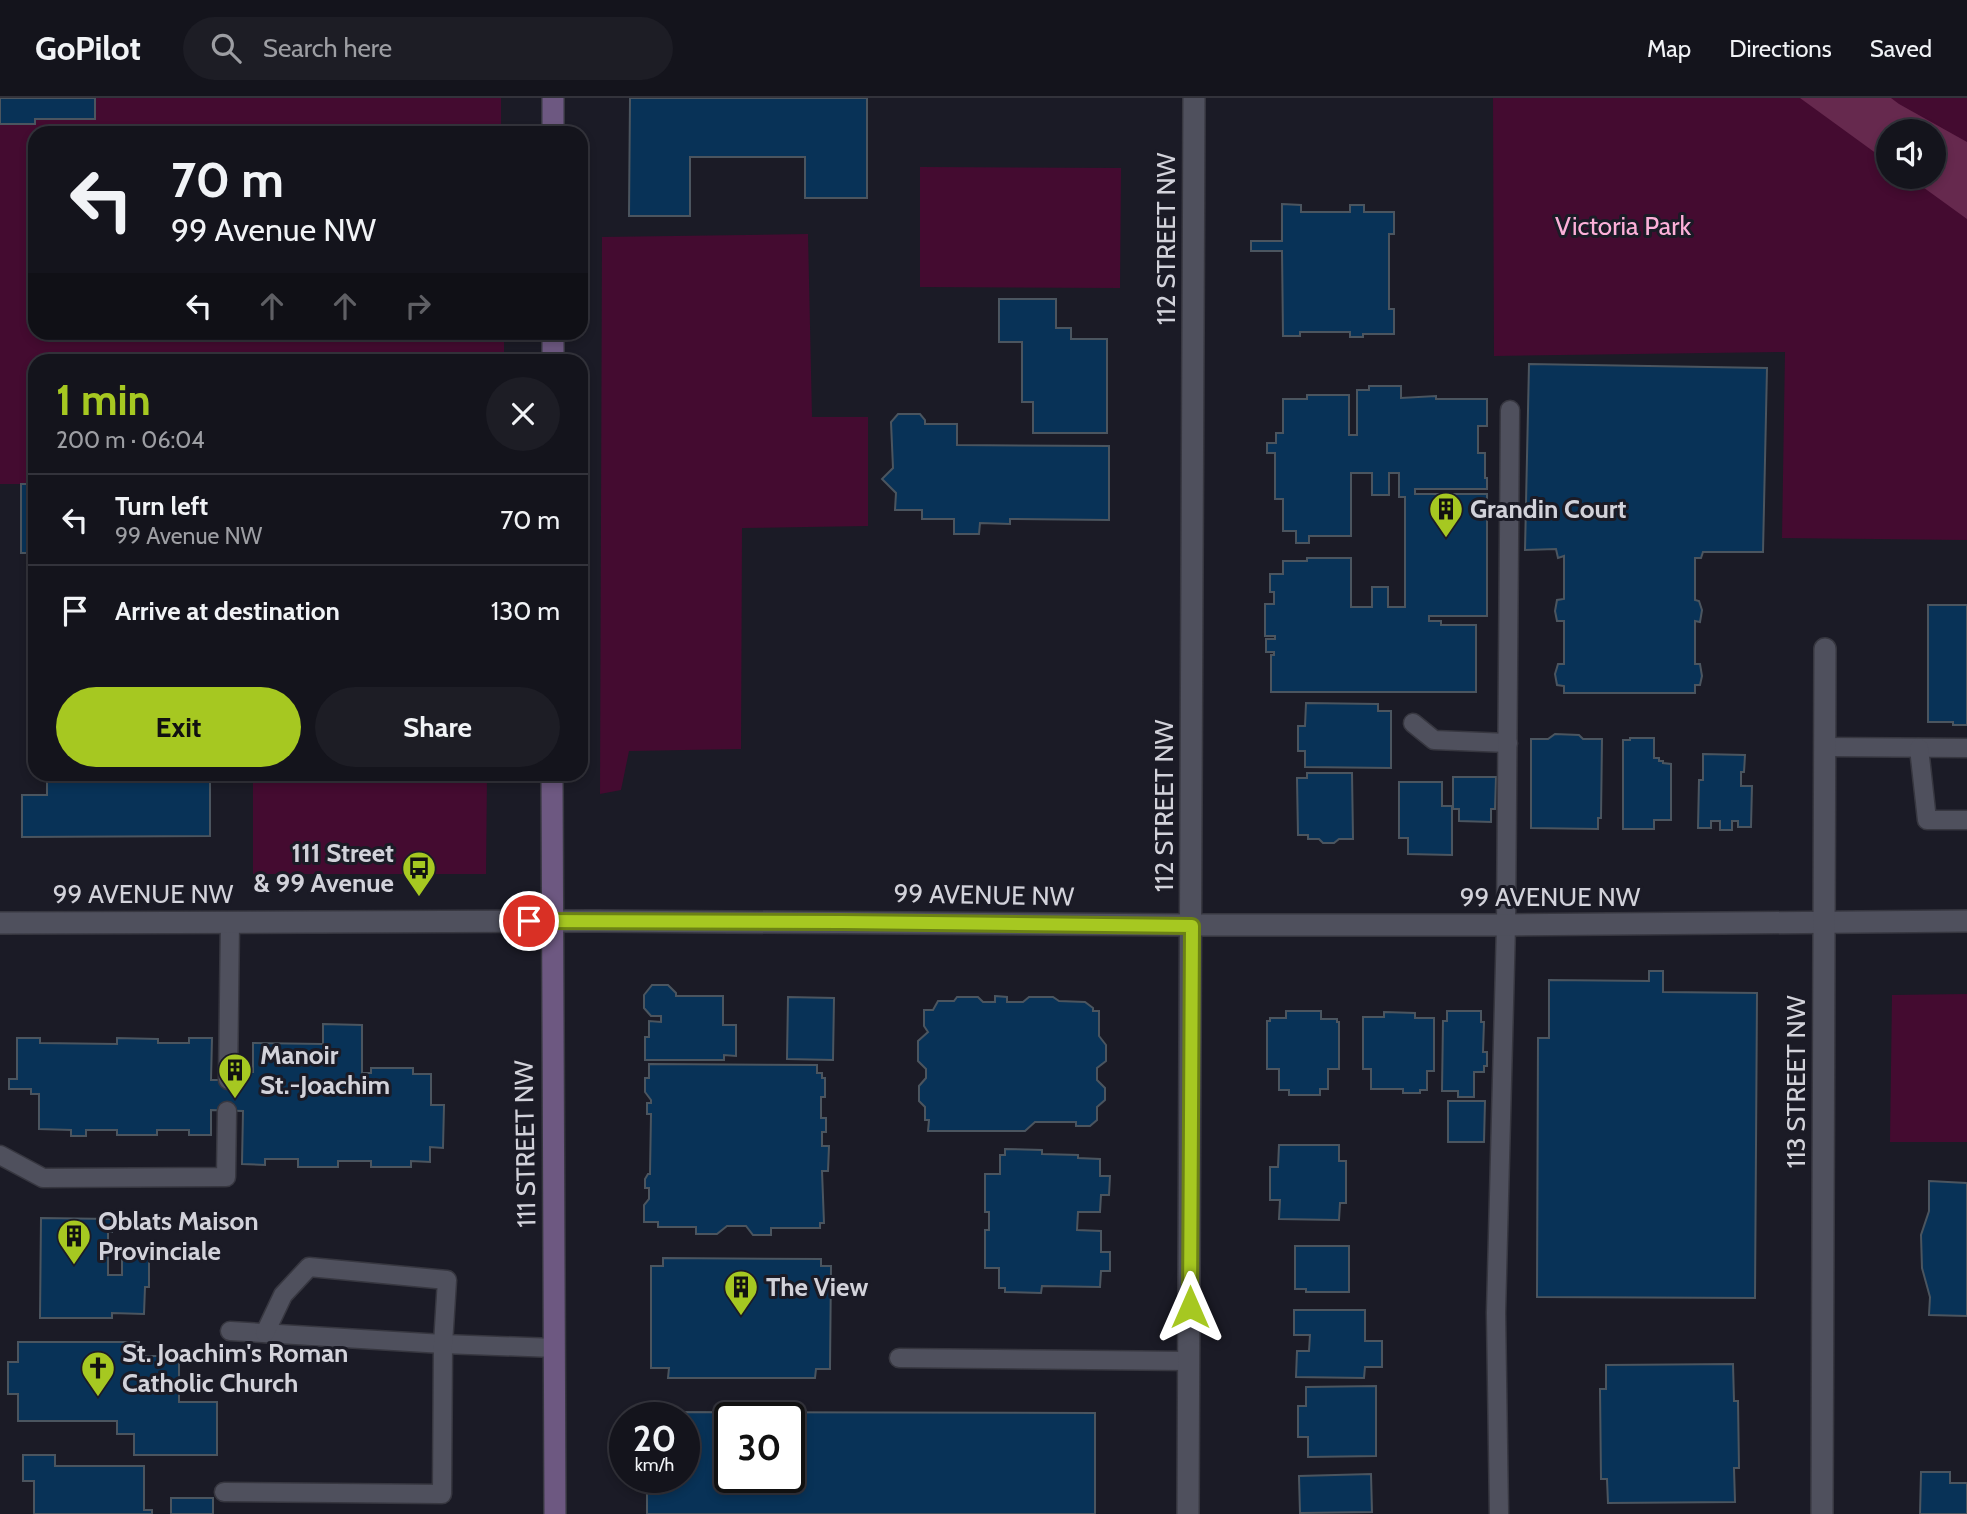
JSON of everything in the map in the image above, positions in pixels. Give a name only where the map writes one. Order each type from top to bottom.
[{"type":"street","points":[[553,126],[554,98]]},
{"type":"street","name":"112 STREET NW","points":[[1188,1514],[1194,98]]},
{"type":"street","name":"113 STREET NW","points":[[1822,1514],[1825,649]]},
{"type":"street","name":"111 STREET NW","points":[[552,781],[555,1514]]},
{"type":"street","name":"99 AVENUE NW","points":[[0,922],[551,921],[1506,926],[1967,920]]},
{"type":"lane","points":[[1499,1514],[1496,1313],[1506,926],[1510,410]]},
{"type":"lane","points":[[1413,723],[1434,740],[1508,743]]},
{"type":"lane","points":[[1825,747],[1967,748]]},
{"type":"lane","points":[[1919,748],[1927,820],[1967,820]]},
{"type":"lane","points":[[228,1080],[230,922]]},
{"type":"lane","points":[[0,1155],[43,1178],[226,1177],[227,1111]]},
{"type":"lane","points":[[225,1492],[442,1494],[443,1344],[447,1280],[309,1267],[282,1295],[265,1334]]},
{"type":"lane","points":[[230,1331],[555,1348]]},
{"type":"lane","points":[[899,1358],[1189,1361]]},
{"type":"green space","points":[[0,98],[501,98],[501,126],[28,126],[28,340],[504,340],[504,354],[28,354],[28,484],[0,484]]},
{"type":"green space","name":"Victoria Park","points":[[1493,98],[1967,98],[1967,540],[1782,538],[1785,352],[1494,356]]},
{"type":"green space","points":[[920,167],[1121,168],[1120,288],[920,287]]},
{"type":"green space","points":[[808,234],[812,417],[868,417],[868,526],[742,528],[741,749],[629,751],[621,790],[600,794],[602,237]]},
{"type":"green space","points":[[253,781],[487,781],[486,874],[253,874]]},
{"type":"green space","points":[[1967,994],[1967,1142],[1890,1142],[1892,995]]},
{"type":"shaded area","points":[[1800,98],[1891,98],[1926,119],[1876,119],[1876,153]]},
{"type":"shaded area","points":[[1946,130],[1967,142],[1967,219],[1926,189],[1946,189]]},
{"type":"building","points":[[0,98],[95,98],[95,119],[35,119],[35,124],[0,124]]},
{"type":"building","points":[[630,98],[867,98],[867,198],[805,198],[805,157],[690,157],[690,216],[629,216]]},
{"type":"building","points":[[1282,204],[1301,205],[1301,212],[1350,212],[1350,205],[1364,205],[1364,212],[1394,212],[1394,234],[1389,234],[1389,309],[1394,309],[1394,334],[1363,334],[1363,337],[1350,337],[1350,332],[1300,332],[1300,336],[1283,336],[1282,251],[1251,251],[1251,241],[1282,241]]},
{"type":"building","points":[[999,299],[1056,299],[1056,328],[1071,328],[1071,339],[1107,339],[1107,433],[1033,433],[1033,402],[1022,402],[1022,342],[999,342]]},
{"type":"building","points":[[1529,364],[1767,368],[1763,552],[1703,552],[1701,558],[1695,558],[1695,600],[1699,601],[1702,610],[1700,622],[1695,621],[1695,664],[1700,664],[1702,676],[1700,685],[1695,685],[1695,693],[1564,693],[1564,686],[1557,685],[1555,674],[1558,664],[1564,664],[1564,621],[1557,621],[1555,611],[1557,600],[1564,599],[1564,556],[1558,558],[1556,549],[1525,550]]},
{"type":"building","name":"Grandin Court","points":[[1369,386],[1401,386],[1401,398],[1436,396],[1436,399],[1487,399],[1487,426],[1478,426],[1478,453],[1485,453],[1487,489],[1415,489],[1415,494],[1487,494],[1487,616],[1429,616],[1429,621],[1441,621],[1441,625],[1476,625],[1476,692],[1271,692],[1271,655],[1274,655],[1274,652],[1266,652],[1266,639],[1275,639],[1275,636],[1265,636],[1265,604],[1274,604],[1274,592],[1270,592],[1270,574],[1283,574],[1283,561],[1351,558],[1351,607],[1372,607],[1372,587],[1388,587],[1388,607],[1405,607],[1405,497],[1399,497],[1399,473],[1389,473],[1389,495],[1372,495],[1372,473],[1351,473],[1351,536],[1309,536],[1309,543],[1296,543],[1296,531],[1283,531],[1283,499],[1275,499],[1275,453],[1267,453],[1267,443],[1276,443],[1276,433],[1283,433],[1283,399],[1307,399],[1307,395],[1349,395],[1349,435],[1357,435],[1357,390],[1369,390]]},
{"type":"building","points":[[898,414],[920,414],[925,424],[957,424],[957,445],[1109,446],[1109,520],[1010,519],[1010,524],[980,523],[979,534],[954,534],[954,519],[922,519],[922,510],[895,510],[896,493],[882,479],[893,468],[891,422]]},
{"type":"building","points":[[21,484],[28,484],[28,553],[21,553]]},
{"type":"building","points":[[1928,605],[1967,605],[1967,725],[1928,722]]},
{"type":"building","points":[[1306,703],[1378,704],[1378,711],[1391,711],[1391,768],[1305,767],[1305,751],[1298,751],[1298,726],[1305,726]]},
{"type":"building","points":[[1555,734],[1602,739],[1601,818],[1598,818],[1598,829],[1531,828],[1531,739],[1548,739]]},
{"type":"building","points":[[1654,738],[1654,758],[1671,764],[1671,820],[1654,820],[1654,829],[1623,829],[1623,740]]},
{"type":"building","points":[[1703,754],[1745,755],[1741,786],[1752,786],[1751,827],[1738,827],[1738,821],[1732,821],[1732,830],[1720,830],[1720,821],[1711,821],[1711,828],[1698,828],[1699,780],[1703,780]]},
{"type":"building","points":[[1307,773],[1352,773],[1353,839],[1323,843],[1319,839],[1308,839],[1308,835],[1298,835],[1297,778],[1307,778]]},
{"type":"building","points":[[1453,777],[1496,777],[1495,809],[1491,809],[1491,822],[1459,821],[1459,809],[1453,809]]},
{"type":"building","points":[[47,781],[210,781],[210,836],[22,837],[22,795],[47,795]]},
{"type":"building","points":[[1399,782],[1442,782],[1442,806],[1452,806],[1452,855],[1408,854],[1408,838],[1399,838]]},
{"type":"building","points":[[1649,971],[1663,971],[1663,992],[1757,993],[1755,1298],[1537,1297],[1538,1038],[1549,1038],[1549,980],[1649,981]]},
{"type":"building","points":[[652,985],[668,985],[676,996],[723,996],[723,1025],[736,1025],[736,1056],[724,1055],[724,1060],[645,1060],[645,1037],[649,1037],[649,1021],[661,1022],[661,1016],[651,1016],[644,1008],[644,995]]},
{"type":"building","points":[[995,996],[1007,997],[1007,1002],[1023,1002],[1029,997],[1053,997],[1059,1001],[1085,1002],[1093,1011],[1099,1011],[1099,1036],[1106,1045],[1106,1061],[1097,1068],[1097,1080],[1105,1088],[1105,1100],[1097,1107],[1097,1120],[1090,1126],[1076,1126],[1076,1122],[1035,1122],[1025,1131],[928,1131],[929,1120],[925,1120],[925,1107],[919,1101],[919,1086],[926,1078],[926,1069],[918,1061],[918,1041],[928,1032],[924,1026],[924,1010],[933,1010],[938,1001],[954,1001],[957,997],[978,997],[983,1002],[995,1002]]},
{"type":"building","points":[[788,997],[834,998],[833,1060],[787,1059]]},
{"type":"building","points":[[1286,1011],[1321,1011],[1321,1019],[1337,1019],[1339,1022],[1339,1069],[1328,1069],[1328,1089],[1320,1089],[1320,1095],[1289,1095],[1289,1090],[1279,1090],[1279,1069],[1267,1069],[1267,1021],[1270,1021],[1270,1018],[1286,1018]]},
{"type":"building","points":[[1447,1011],[1481,1011],[1481,1022],[1484,1022],[1483,1052],[1487,1052],[1487,1066],[1484,1066],[1484,1072],[1474,1072],[1474,1097],[1458,1097],[1458,1091],[1442,1091],[1443,1021],[1447,1021]]},
{"type":"building","points":[[1384,1012],[1415,1013],[1415,1018],[1434,1018],[1434,1071],[1427,1071],[1427,1090],[1420,1090],[1420,1093],[1403,1093],[1403,1089],[1371,1089],[1371,1069],[1363,1069],[1363,1017],[1384,1017]]},
{"type":"building","name":"Manoir St.-Joachim","points":[[323,1024],[362,1025],[362,1073],[371,1073],[371,1068],[413,1068],[413,1074],[431,1074],[431,1105],[444,1105],[443,1148],[430,1147],[430,1162],[411,1161],[411,1167],[371,1167],[371,1161],[338,1161],[338,1167],[298,1167],[298,1159],[265,1159],[265,1165],[242,1164],[243,1111],[211,1110],[211,1135],[189,1135],[189,1130],[157,1130],[157,1135],[117,1135],[117,1130],[86,1130],[86,1136],[71,1136],[71,1130],[39,1129],[39,1094],[31,1094],[31,1089],[9,1089],[9,1079],[17,1079],[17,1038],[40,1038],[40,1043],[117,1044],[117,1038],[158,1039],[158,1043],[189,1043],[189,1038],[212,1038],[211,1080],[243,1080],[243,1072],[253,1072],[253,1043],[323,1044]]},
{"type":"building","points":[[649,1064],[817,1065],[817,1073],[822,1073],[822,1078],[825,1078],[821,1118],[826,1118],[826,1132],[822,1132],[822,1146],[829,1146],[828,1171],[822,1171],[824,1223],[820,1223],[820,1228],[771,1228],[771,1235],[753,1235],[746,1226],[727,1226],[717,1234],[696,1234],[696,1227],[658,1227],[658,1222],[644,1222],[644,1205],[649,1199],[649,1188],[645,1188],[645,1179],[650,1174],[651,1114],[647,1114],[647,1103],[651,1103],[651,1100],[645,1092]]},
{"type":"building","points":[[1448,1101],[1485,1101],[1484,1142],[1448,1142]]},
{"type":"building","points":[[1279,1145],[1339,1145],[1339,1161],[1346,1161],[1346,1203],[1340,1203],[1339,1220],[1279,1219],[1280,1200],[1270,1200],[1270,1167],[1278,1167]]},
{"type":"building","points":[[1005,1149],[1042,1150],[1042,1154],[1100,1159],[1100,1176],[1110,1176],[1109,1195],[1101,1195],[1100,1212],[1078,1212],[1077,1230],[1101,1231],[1101,1252],[1110,1252],[1110,1271],[1101,1271],[1100,1287],[1042,1286],[1041,1293],[1005,1292],[1005,1288],[999,1288],[999,1268],[985,1268],[985,1230],[989,1230],[989,1212],[985,1212],[985,1174],[1000,1174],[1000,1155],[1005,1155]]},
{"type":"building","points":[[1929,1181],[1967,1183],[1967,1316],[1929,1315],[1930,1297],[1922,1268],[1921,1235],[1929,1211]]},
{"type":"building","name":"Oblats Maison Provinciale","points":[[41,1218],[112,1219],[112,1232],[108,1232],[108,1275],[122,1275],[122,1256],[149,1257],[149,1287],[145,1287],[144,1314],[112,1313],[112,1318],[40,1318]]},
{"type":"building","points":[[1295,1246],[1349,1246],[1349,1292],[1306,1292],[1306,1289],[1295,1289]]},
{"type":"building","name":"The View","points":[[663,1258],[821,1259],[821,1266],[831,1266],[830,1369],[816,1369],[815,1378],[668,1378],[669,1368],[651,1368],[651,1266],[663,1266]]},
{"type":"building","points":[[1294,1310],[1365,1310],[1365,1341],[1382,1341],[1382,1367],[1365,1367],[1364,1378],[1296,1377],[1297,1351],[1309,1351],[1310,1335],[1294,1335]]},
{"type":"building","name":"St. Joachim's Roman Catholic Church","points":[[18,1342],[139,1342],[139,1356],[179,1356],[179,1402],[217,1402],[217,1455],[134,1455],[134,1434],[117,1434],[117,1421],[18,1421],[18,1394],[8,1394],[8,1362],[18,1362]]},
{"type":"building","points":[[1733,1364],[1734,1401],[1738,1401],[1739,1468],[1734,1468],[1735,1502],[1608,1503],[1607,1479],[1601,1479],[1600,1389],[1606,1389],[1606,1365]]},
{"type":"building","points":[[1376,1386],[1376,1456],[1308,1457],[1308,1437],[1298,1437],[1298,1406],[1306,1406],[1306,1387]]},
{"type":"building","points":[[700,1412],[714,1412],[714,1493],[805,1493],[805,1412],[1095,1413],[1095,1514],[647,1514],[647,1493],[700,1493]]},
{"type":"building","points":[[23,1455],[55,1455],[55,1466],[144,1466],[144,1510],[152,1510],[152,1514],[34,1514],[34,1481],[23,1481]]},
{"type":"building","points":[[1921,1472],[1950,1472],[1950,1483],[1967,1483],[1967,1514],[1920,1514]]},
{"type":"building","points":[[1371,1474],[1372,1512],[1300,1513],[1299,1476]]},
{"type":"building","points":[[171,1498],[213,1498],[213,1514],[171,1514]]},
{"type":"place","name":"Grandin Court","points":[[1446,539]]},
{"type":"place","name":"111 Street & 99 Avenue","points":[[419,898]]},
{"type":"place","name":"Manoir St.-Joachim","points":[[235,1100]]},
{"type":"place","name":"Oblats Maison Provinciale","points":[[74,1266]]},
{"type":"place","name":"The View","points":[[741,1317]]},
{"type":"place","name":"St. Joachim's Roman Catholic Church","points":[[98,1398]]},
{"type":"route","points":[[529,921],[1192,926],[1190,1307]]}]
